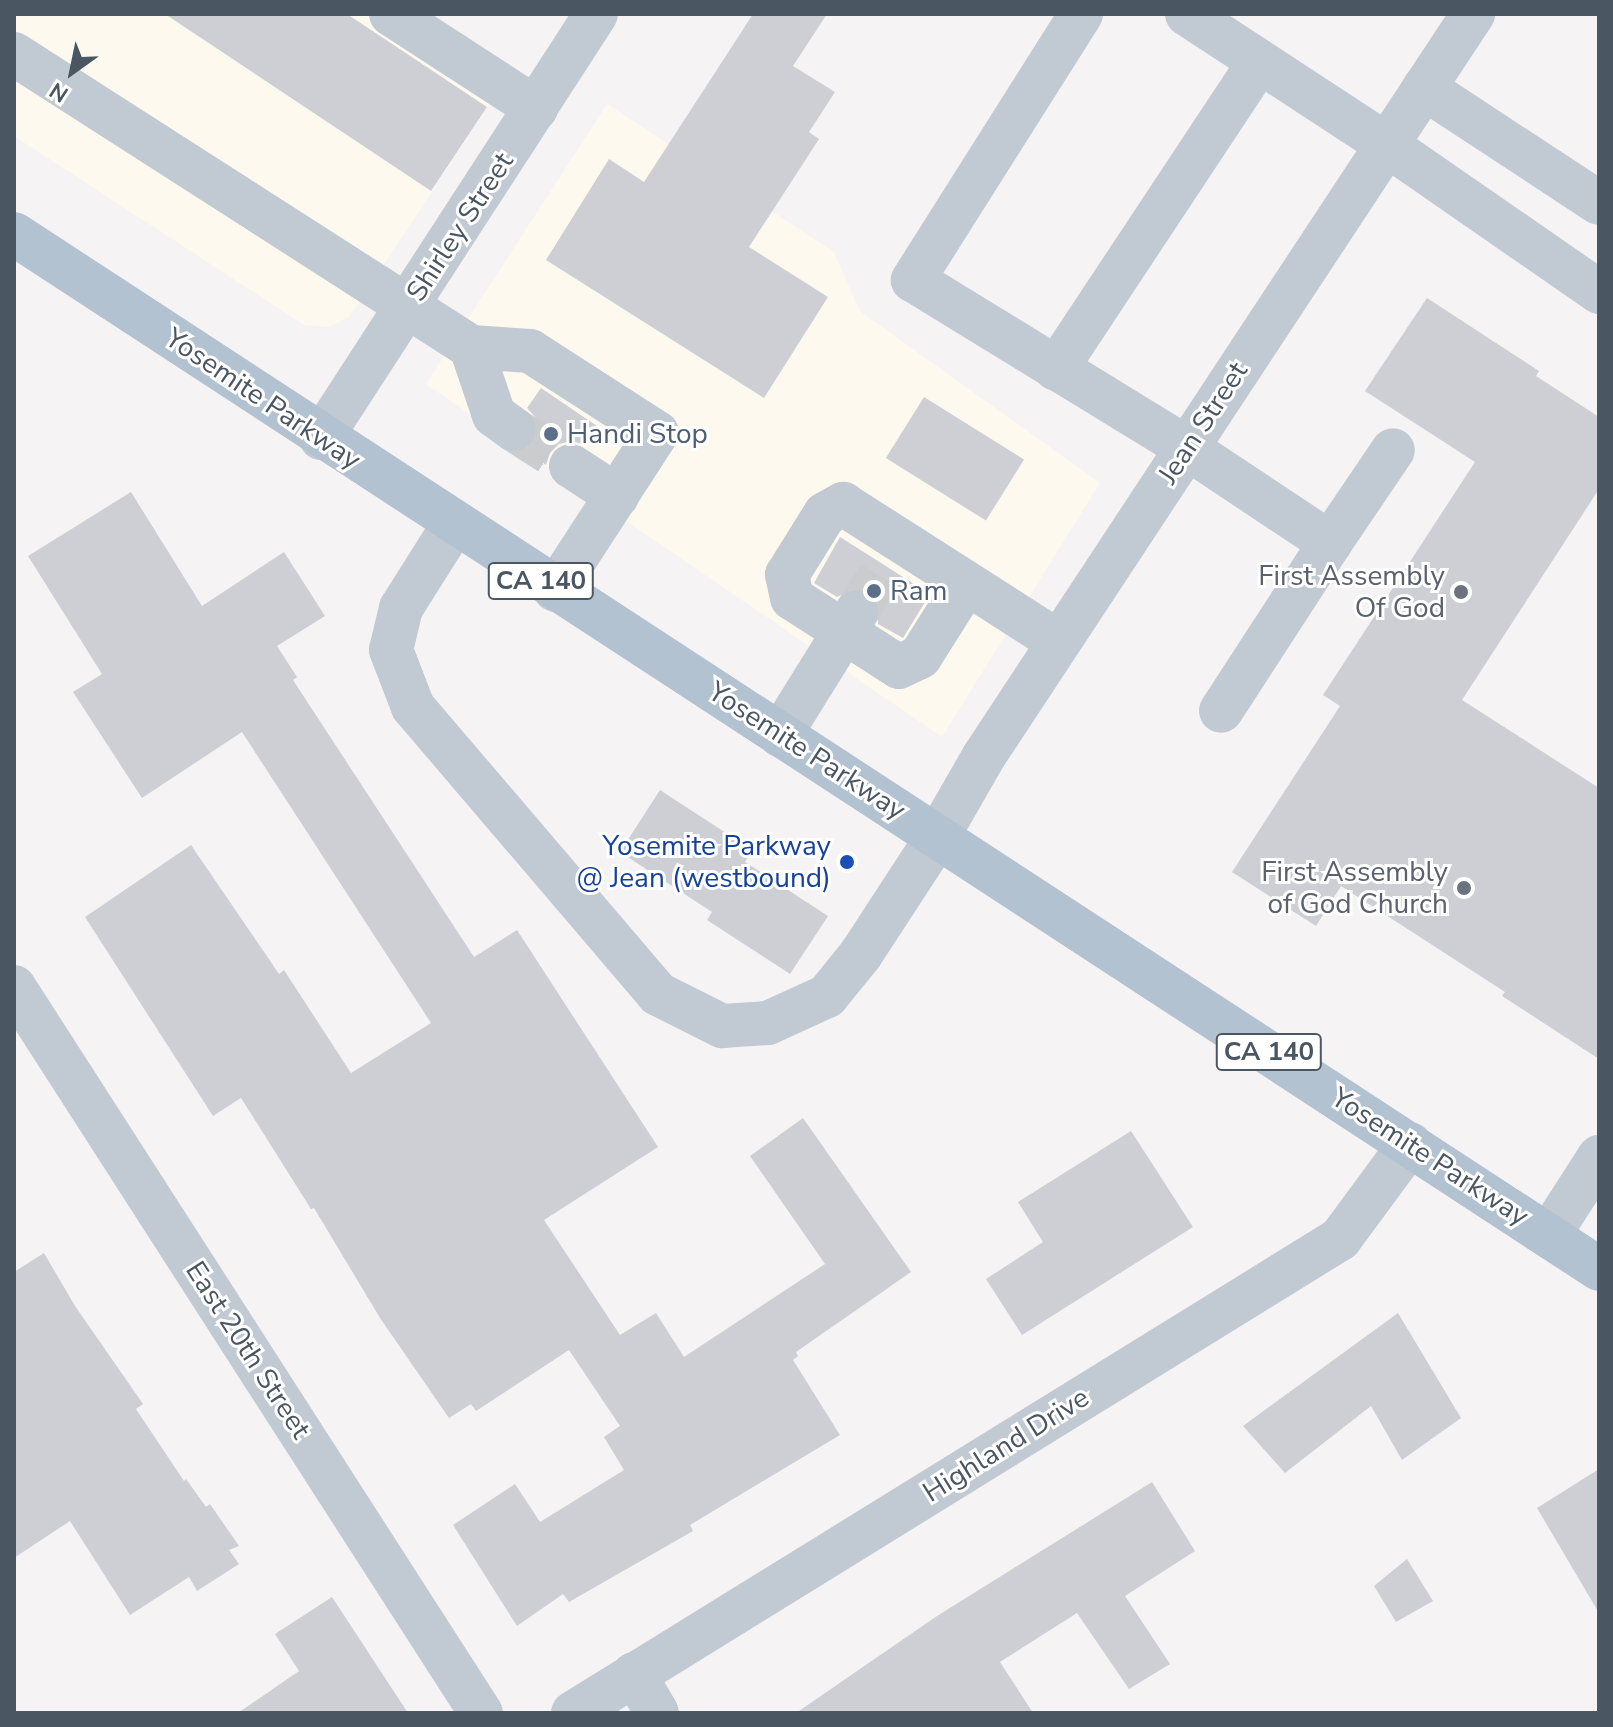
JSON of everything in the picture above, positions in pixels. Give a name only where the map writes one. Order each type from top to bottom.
[{"type":"main road","name":"Yosemite Parkway","points":[[14,234],[321,438],[938,836],[1599,1269]]},
{"type":"street","points":[[391,14],[536,108]]},
{"type":"street","name":"Shirley Street","points":[[321,438],[596,14]]},
{"type":"street","points":[[1081,14],[913,280],[1187,448],[1330,543]]},
{"type":"street","points":[[1187,14],[1258,64],[1387,145],[1599,292]]},
{"type":"street","name":"Jean Street","points":[[454,524],[401,608],[391,650],[413,707],[658,994],[722,1026],[768,1023],[827,996],[861,954],[938,836],[984,756],[1473,14]]},
{"type":"street","points":[[14,54],[471,347],[530,351],[657,433],[555,590]]},
{"type":"street","points":[[1056,369],[1258,64]]},
{"type":"street","points":[[1424,88],[1599,203]]},
{"type":"street","points":[[471,347],[494,415],[513,429]]},
{"type":"street","points":[[1221,711],[1393,450]]},
{"type":"street","points":[[571,466],[617,496]]},
{"type":"street","points":[[966,584],[920,657],[899,667],[850,623],[792,598],[787,575],[825,514],[843,504],[893,554],[966,584],[1059,642]]},
{"type":"street","points":[[780,735],[850,623]]},
{"type":"street","name":"East 20th Street","points":[[14,987],[481,1713]]},
{"type":"street","name":"Highland Drive","points":[[573,1713],[1340,1239],[1410,1144]]},
{"type":"street","points":[[1549,1235],[1599,1157]]},
{"type":"street","points":[[634,1674],[657,1713]]},
{"type":"shaded area","points":[[14,14],[398,14],[503,84],[350,316],[329,327],[304,325],[14,136]]},
{"type":"shaded area","points":[[607,104],[834,252],[860,311],[1100,483],[942,737],[426,384]]},
{"type":"building","points":[[165,14],[347,14],[487,107],[431,191]]},
{"type":"building","points":[[753,14],[827,14],[793,66],[835,92],[809,132],[819,139],[749,247],[828,297],[764,398],[546,260],[609,159],[644,182]]},
{"type":"building","points":[[1427,298],[1539,371],[1536,376],[1599,417],[1599,489],[1462,700],[1599,788],[1599,1059],[1502,996],[1505,992],[1341,886],[1316,926],[1232,872],[1340,706],[1323,695],[1475,462],[1365,391]]},
{"type":"building","name":"Handi Stop","points":[[541,388],[597,426],[585,445],[572,441],[559,444],[550,453],[546,465],[525,450],[534,443],[538,431],[536,418],[527,408]]},
{"type":"building","points":[[924,397],[1024,460],[986,521],[886,458]]},
{"type":"building","points":[[131,492],[202,606],[284,552],[325,616],[277,646],[297,677],[293,680],[474,957],[517,930],[658,1147],[544,1220],[620,1335],[656,1313],[684,1357],[825,1264],[750,1156],[803,1118],[911,1272],[796,1352],[798,1356],[793,1360],[840,1435],[690,1525],[693,1531],[569,1602],[563,1594],[517,1626],[453,1525],[515,1484],[540,1522],[624,1470],[604,1437],[620,1426],[569,1350],[476,1411],[471,1404],[449,1418],[380,1318],[314,1208],[311,1209],[241,1098],[213,1116],[85,917],[191,845],[279,974],[284,970],[351,1073],[431,1023],[242,732],[142,798],[73,692],[102,674],[28,556]]},
{"type":"building","name":"Ram","points":[[840,537],[930,594],[903,638],[878,624],[878,602],[868,591],[856,588],[837,597],[814,583]]},
{"type":"building","points":[[660,790],[752,850],[745,862],[828,916],[790,974],[707,920],[712,912],[620,852]]},
{"type":"building","points":[[1131,1131],[1193,1227],[1022,1335],[986,1279],[1043,1242],[1018,1202]]},
{"type":"building","points":[[44,1253],[75,1306],[143,1404],[136,1409],[184,1481],[186,1479],[206,1507],[210,1504],[239,1546],[229,1550],[239,1564],[197,1591],[189,1577],[130,1615],[70,1521],[14,1558],[14,1272]]},
{"type":"building","points":[[1398,1313],[1461,1418],[1402,1460],[1371,1406],[1285,1473],[1243,1426]]},
{"type":"building","points":[[1599,1469],[1599,1613],[1537,1508]]},
{"type":"building","points":[[1152,1482],[1195,1551],[1125,1596],[1170,1664],[1129,1689],[1077,1613],[1000,1662],[1033,1713],[796,1713],[937,1616]]},
{"type":"building","points":[[1407,1559],[1433,1601],[1396,1622],[1374,1586]]},
{"type":"building","points":[[332,1597],[408,1713],[238,1713],[299,1671],[275,1634]]},
{"type":"tunnel","points":[[513,429],[571,466]]},
{"type":"tunnel","points":[[856,613],[886,566]]},
{"type":"place","name":"Handi Stop","points":[[551,434]]},
{"type":"place","name":"Ram","points":[[874,591]]},
{"type":"place","name":"First Assembly Of God","points":[[1461,592]]},
{"type":"place","name":"Yosemite Parkway @ Jean (westbound)","points":[[847,862]]},
{"type":"place","name":"First Assembly of God Church","points":[[1464,888]]}]
